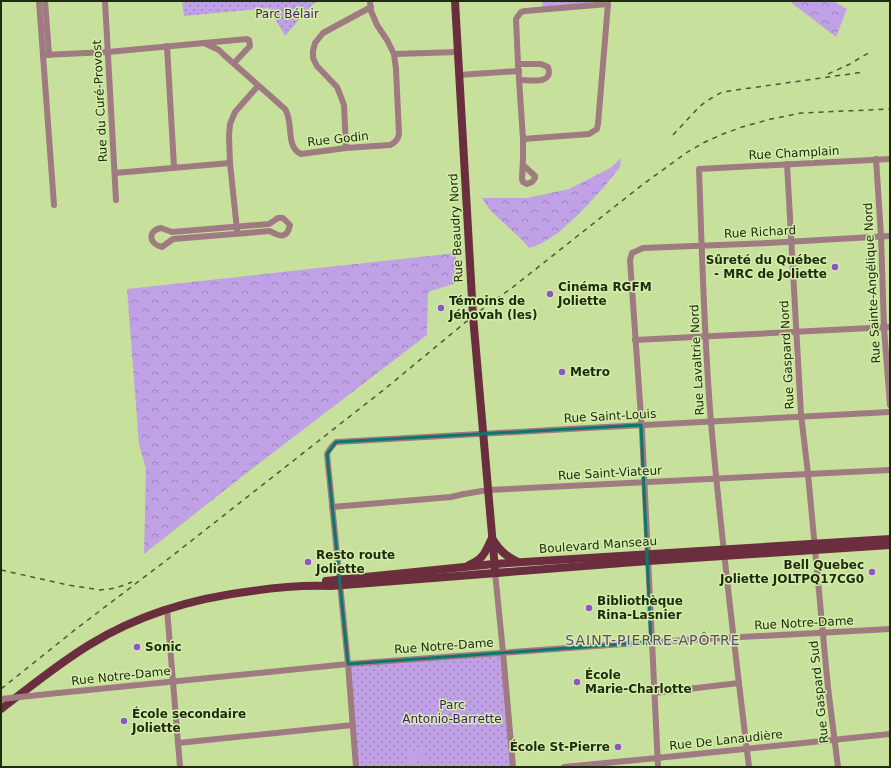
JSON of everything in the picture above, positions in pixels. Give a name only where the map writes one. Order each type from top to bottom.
[{"type":"main road","name":"Rue Beaudry Nord","points":[[455,1],[474,316],[495,568]]},
{"type":"main road","points":[[463,568],[482,557],[492,538],[504,554],[521,563]]},
{"type":"main road","name":"Boulevard Manseau","points":[[815,547],[890,539]]},
{"type":"main road","name":"Boulevard Manseau","points":[[1,709],[50,671],[89,644],[146,617],[185,603],[210,597],[309,585],[328,580],[339,582],[495,568],[815,547],[890,545]]},
{"type":"main road","name":"Boulevard Manseau","points":[[339,582],[463,568],[495,568],[521,563],[648,558]]},
{"type":"street","points":[[39,1],[46,55]]},
{"type":"street","points":[[45,1],[46,55],[54,205]]},
{"type":"street","name":"Rue du Curé-Provost","points":[[105,1],[116,200]]},
{"type":"street","points":[[522,165],[523,139],[516,19],[521,12],[525,11],[607,2],[597,129],[589,134],[523,139]]},
{"type":"street","points":[[346,148],[344,104],[337,87],[318,66],[313,58],[315,43],[323,33],[371,4],[372,11],[378,25],[394,54],[458,52]]},
{"type":"street","points":[[46,55],[108,52],[249,40],[250,46],[234,63]]},
{"type":"street","name":"Rue Godin","points":[[204,43],[218,50],[234,63],[284,109],[288,114],[293,148],[301,154],[346,148],[390,145],[397,140],[400,134],[394,54]]},
{"type":"street","points":[[167,46],[174,167]]},
{"type":"street","points":[[459,75],[541,64],[548,67],[548,77],[545,79],[520,80]]},
{"type":"street","points":[[237,230],[230,162],[230,124],[234,112],[258,86]]},
{"type":"street","name":"Rue Champlain","points":[[699,169],[890,159]]},
{"type":"street","name":"Rue Sainte-Angélique Nord","points":[[876,160],[887,328],[890,406]]},
{"type":"street","points":[[115,173],[230,162]]},
{"type":"street","name":"Rue Gaspard Nord","points":[[787,164],[801,417],[815,547]]},
{"type":"street","name":"Rue Lavaltrie Nord","points":[[699,169],[711,422],[724,553],[749,767]]},
{"type":"street","points":[[237,230],[172,232],[160,228],[154,230],[151,234],[151,238],[155,245],[162,247],[173,239],[237,230],[269,224],[278,218],[283,218],[290,225],[287,234],[282,236],[270,232],[237,230]]},
{"type":"street","name":"Rue Richard","points":[[635,340],[630,260],[632,252],[643,248],[890,236]]},
{"type":"street","points":[[658,767],[641,425],[635,340],[887,328]]},
{"type":"street","name":"Rue Saint-Louis","points":[[332,507],[327,454],[336,442],[890,412]]},
{"type":"street","name":"Rue Saint-Viateur","points":[[332,507],[450,497],[488,490],[890,470]]},
{"type":"street","points":[[332,507],[348,664],[356,767]]},
{"type":"street","name":"Rue Gaspard Sud","points":[[815,547],[828,688],[838,767]]},
{"type":"street","points":[[495,568],[504,652],[513,767]]},
{"type":"street","points":[[167,609],[180,767]]},
{"type":"street","name":"Rue Notre-Dame","points":[[1,699],[348,664],[651,642],[890,629]]},
{"type":"street","points":[[654,693],[739,683]]},
{"type":"street","points":[[178,743],[353,725]]},
{"type":"street","name":"Rue De Lanaudière","points":[[564,767],[890,734]]},
{"type":"highlighted area","points":[[641,425],[651,642],[348,664],[327,454],[336,442]]},
{"type":"green space","name":"Parc Bélair","points":[[182,1],[318,1],[312,5],[285,36],[269,8],[184,16]]},
{"type":"green space","points":[[542,1],[606,1],[543,9]]},
{"type":"green space","points":[[789,1],[833,1],[847,9],[836,37]]},
{"type":"green space","points":[[621,158],[620,167],[579,214],[558,233],[540,244],[529,248],[489,209],[482,198],[527,198],[569,189],[610,168]]},
{"type":"green space","points":[[456,253],[456,283],[428,292],[427,335],[249,471],[144,554],[146,469],[139,444],[127,289]]},
{"type":"green space","name":"Parc Antonio-Barrette","points":[[503,652],[513,767],[356,767],[348,664]]},
{"type":"green space","points":[[417,748],[425,748],[427,764],[419,765]]},
{"type":"green space","points":[[407,749],[414,749],[416,765],[408,766]]},
{"type":"railway","points":[[828,74],[850,64],[870,52]]},
{"type":"railway","points":[[673,135],[700,106],[722,92],[864,72]]},
{"type":"railway","points":[[1,689],[386,388],[473,316],[513,287],[642,185],[686,153],[723,134],[771,119],[801,113],[890,109]]},
{"type":"railway","points":[[1,570],[68,585],[100,590],[116,588],[132,582]]},
{"type":"place","name":"Sûreté du Québec - MRC de Joliette","points":[[835,267]]},
{"type":"place","name":"Cinéma RGFM Joliette","points":[[550,294]]},
{"type":"place","name":"Témoins de Jéhovah (les)","points":[[441,308]]},
{"type":"place","name":"Metro","points":[[562,372]]},
{"type":"place","name":"Resto route Joliette","points":[[308,562]]},
{"type":"place","name":"Bell Quebec Joliette JOLTPQ17CG0","points":[[872,572]]},
{"type":"place","name":"Bibliothèque Rina-Lasnier","points":[[589,608]]},
{"type":"place","name":"Sonic","points":[[137,647]]},
{"type":"place","name":"École Marie-Charlotte","points":[[577,682]]},
{"type":"place","name":"École secondaire Joliette","points":[[124,721]]},
{"type":"place","name":"École St-Pierre","points":[[618,747]]},
{"type":"district","name":"SAINT-PIERRE-APÔTRE","points":[[653,640]]}]
